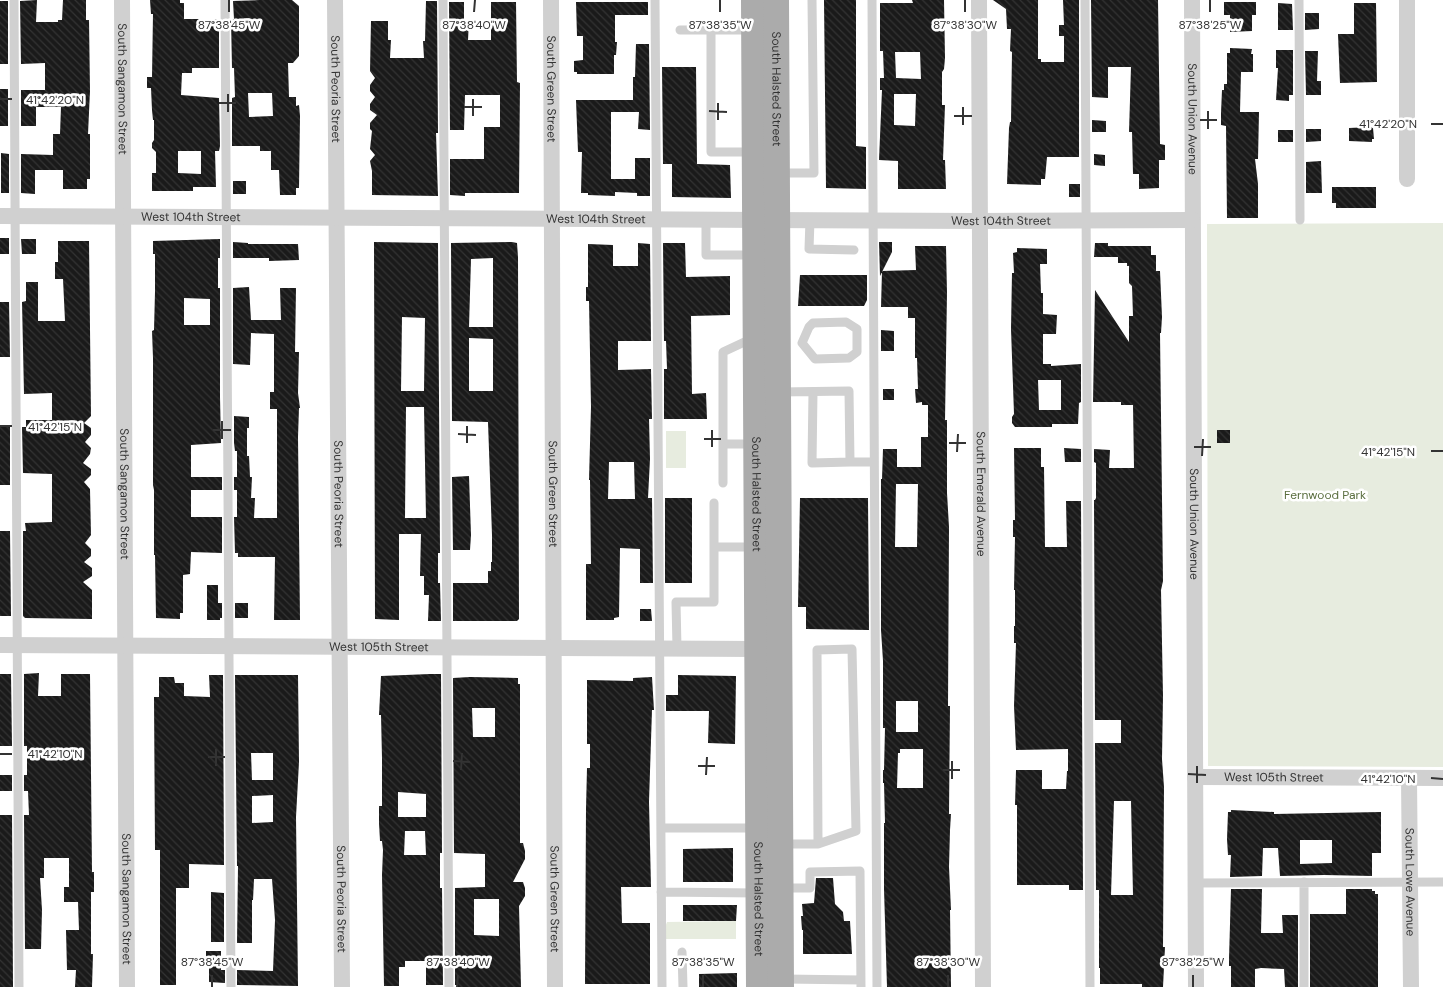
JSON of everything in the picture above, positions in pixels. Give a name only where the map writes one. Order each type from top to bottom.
[{"type":"main road","name":"South Halsted Street","points":[[754,0],[755,152],[783,342],[778,392],[768,649],[758,828],[769,891],[774,984]]},
{"type":"main road","name":"South Halsted Street","points":[[769,891],[780,844],[768,649],[757,547],[756,444],[783,342],[755,255],[766,219],[776,174],[776,0]]},
{"type":"street","name":"South Sangamon Street","points":[[122,0],[127,987]]},
{"type":"street","name":"South Peoria Street","points":[[336,0],[342,987]]},
{"type":"street","name":"South Green Street","points":[[551,0],[555,987]]},
{"type":"street","name":"South Emerald Avenue","points":[[978,0],[983,987]]},
{"type":"street","name":"South Union Avenue","points":[[1192,0],[1196,987]]},
{"type":"street","points":[[1406,0],[1407,179]]},
{"type":"street","name":"West 104th Street","points":[[0,216],[979,221],[1192,220]]},
{"type":"street","name":"West 105th Street","points":[[0,645],[768,649]]},
{"type":"street","name":"West 105th Street","points":[[1194,777],[1443,778]]},
{"type":"street","name":"South Lowe Avenue","points":[[1409,778],[1411,987]]},
{"type":"lane","points":[[14,0],[20,987]]},
{"type":"lane","points":[[225,0],[231,987]]},
{"type":"lane","points":[[443,0],[450,987]]},
{"type":"lane","points":[[655,0],[662,987]]},
{"type":"lane","points":[[776,174],[814,174],[812,0]]},
{"type":"lane","points":[[872,0],[877,987]]},
{"type":"lane","points":[[1085,0],[1090,987]]},
{"type":"lane","points":[[1299,0],[1300,220]]},
{"type":"lane","points":[[680,30],[754,30]]},
{"type":"lane","points":[[711,30],[711,152],[755,152]]},
{"type":"lane","points":[[706,219],[706,254],[755,255]]},
{"type":"lane","points":[[810,220],[809,249],[854,250]]},
{"type":"lane","points":[[723,483],[723,352],[783,342],[813,323],[846,322],[858,329],[858,352],[849,358],[816,359],[783,342]]},
{"type":"lane","points":[[778,392],[849,391],[850,462]]},
{"type":"lane","points":[[813,392],[812,463],[874,462]]},
{"type":"lane","points":[[724,444],[756,444]]},
{"type":"lane","points":[[677,648],[676,602],[714,602],[714,503]]},
{"type":"lane","points":[[714,547],[757,547]]},
{"type":"lane","points":[[780,844],[818,844],[856,831],[852,649],[817,650],[818,844]]},
{"type":"lane","points":[[661,828],[758,828]]},
{"type":"lane","points":[[661,892],[769,891],[810,888],[810,872],[860,871],[862,983],[774,984]]},
{"type":"lane","points":[[1304,882],[1304,987]]},
{"type":"lane","points":[[1195,883],[1443,882]]},
{"type":"lane","points":[[682,952],[683,987]]},
{"type":"green space","name":"Fernwood Park","points":[[1443,223],[1443,767],[1208,766],[1207,224]]},
{"type":"green space","points":[[666,431],[686,431],[686,468],[666,468]]},
{"type":"green space","points":[[736,921],[736,939],[661,939],[667,922]]},
{"type":"building","points":[[37,0],[36,22],[58,22],[58,20],[62,20],[63,0],[86,0],[86,20],[89,20],[90,91],[88,134],[90,134],[90,179],[87,179],[87,189],[63,189],[63,170],[35,170],[35,194],[21,193],[21,154],[53,155],[53,134],[60,134],[61,107],[36,107],[36,126],[21,126],[21,90],[45,90],[45,63],[21,64],[20,1]]},
{"type":"building","points":[[150,0],[180,0],[180,3],[184,3],[184,19],[219,19],[219,68],[192,68],[192,73],[182,73],[181,95],[219,98],[220,146],[219,151],[215,151],[216,187],[193,187],[193,191],[152,191],[152,173],[156,173],[156,152],[152,148],[154,120],[151,88],[147,88],[147,77],[152,77],[153,14],[151,14]],"holes":[[[178,151],[201,151],[201,174],[178,173]]]},
{"type":"building","points":[[292,0],[299,6],[299,56],[293,63],[288,63],[289,97],[296,97],[296,106],[299,105],[300,116],[299,188],[296,188],[296,195],[280,195],[279,170],[271,170],[271,151],[260,151],[260,146],[232,146],[232,98],[235,97],[234,68],[232,68],[231,19],[234,19],[233,1]],"holes":[[[248,93],[272,93],[273,116],[249,117]]]},
{"type":"building","points":[[824,0],[856,0],[856,146],[866,147],[866,189],[826,188]]},
{"type":"building","points":[[912,0],[944,0],[945,58],[942,72],[942,105],[945,105],[943,160],[945,160],[946,189],[898,189],[898,161],[879,160],[882,90],[880,90],[880,78],[884,78],[883,51],[880,51],[880,3],[913,3]],"holes":[[[895,52],[920,52],[921,79],[896,78]],[[894,94],[916,94],[915,126],[894,125]]]},
{"type":"building","points":[[993,0],[1038,0],[1038,59],[1041,59],[1041,62],[1064,62],[1064,36],[1059,36],[1059,25],[1064,25],[1063,0],[1079,0],[1079,157],[1047,157],[1045,179],[1041,179],[1041,185],[1007,184],[1009,128],[1011,122],[1011,29],[1007,29],[1006,9]]},
{"type":"building","points":[[1091,0],[1158,0],[1160,144],[1165,145],[1165,160],[1159,160],[1159,188],[1139,189],[1139,174],[1133,174],[1132,132],[1129,132],[1131,67],[1108,67],[1108,98],[1092,97]]},
{"type":"building","points":[[0,1],[8,1],[8,64],[0,64]]},
{"type":"building","points":[[426,1],[437,1],[438,133],[436,133],[438,196],[372,195],[370,161],[375,155],[370,149],[372,131],[370,123],[377,115],[370,110],[370,104],[375,97],[370,91],[370,85],[375,78],[370,71],[371,21],[388,21],[388,40],[391,40],[390,58],[424,58],[423,41],[425,41]]},
{"type":"building","points":[[449,2],[464,2],[464,21],[469,21],[468,40],[491,40],[491,2],[516,2],[517,82],[520,83],[519,193],[465,193],[465,196],[450,195],[450,159],[484,159],[484,127],[500,127],[500,95],[465,95],[464,130],[450,130]]},
{"type":"building","points":[[576,2],[648,2],[648,15],[615,15],[615,42],[617,42],[616,55],[614,55],[614,74],[577,74],[577,72],[574,72],[574,61],[583,60],[583,36],[577,36]]},
{"type":"building","points":[[1224,2],[1256,2],[1256,15],[1252,15],[1252,31],[1230,32],[1230,15],[1224,15]]},
{"type":"building","points":[[1278,3],[1292,4],[1293,30],[1278,30]]},
{"type":"building","points":[[1354,3],[1376,3],[1377,82],[1340,83],[1338,34],[1354,34]]},
{"type":"building","points":[[1305,13],[1319,13],[1319,29],[1305,30]]},
{"type":"building","points":[[636,44],[649,44],[650,130],[638,129],[639,112],[611,112],[611,179],[635,179],[635,158],[650,158],[650,196],[637,196],[637,193],[615,192],[615,196],[581,193],[582,152],[578,152],[576,100],[633,100]]},
{"type":"building","points":[[1230,48],[1252,49],[1251,54],[1253,54],[1253,72],[1241,72],[1240,112],[1259,112],[1258,159],[1255,159],[1258,184],[1258,218],[1227,218],[1226,126],[1221,125],[1221,113],[1222,90],[1224,90],[1224,84],[1227,84],[1227,53],[1230,53]]},
{"type":"building","points":[[1276,50],[1293,50],[1293,95],[1289,95],[1289,101],[1276,100],[1278,68],[1276,68]]},
{"type":"building","points":[[1305,51],[1318,51],[1317,81],[1321,81],[1321,95],[1306,95]]},
{"type":"building","points":[[662,67],[696,67],[697,164],[730,165],[731,198],[672,197],[672,164],[663,164]]},
{"type":"building","points":[[0,89],[8,89],[8,126],[0,126]]},
{"type":"building","points":[[1092,120],[1106,121],[1106,132],[1092,132]]},
{"type":"building","points":[[1349,128],[1373,128],[1374,139],[1372,139],[1372,142],[1349,141]]},
{"type":"building","points":[[1306,129],[1321,129],[1321,141],[1306,142]]},
{"type":"building","points":[[1278,130],[1293,130],[1293,142],[1278,142]]},
{"type":"building","points":[[1,153],[9,154],[9,193],[1,193]]},
{"type":"building","points":[[1094,154],[1105,155],[1105,166],[1094,165]]},
{"type":"building","points":[[1321,161],[1322,193],[1306,193],[1306,162]]},
{"type":"building","points":[[233,181],[246,181],[246,194],[233,194]]},
{"type":"building","points":[[1069,184],[1080,184],[1080,197],[1069,197]]},
{"type":"building","points":[[1332,187],[1376,187],[1376,208],[1336,208],[1336,203],[1332,203]]},
{"type":"building","points":[[0,238],[9,238],[9,254],[0,254]]},
{"type":"building","points":[[21,239],[36,239],[36,254],[22,254]]},
{"type":"building","points":[[220,239],[218,288],[220,288],[221,443],[191,445],[191,477],[222,477],[222,490],[191,490],[191,517],[222,517],[222,553],[191,552],[190,574],[183,575],[183,613],[180,613],[180,619],[156,618],[153,485],[152,331],[154,330],[155,254],[153,254],[153,241]],"holes":[[[184,298],[210,299],[210,325],[184,325]]]},
{"type":"building","points":[[58,241],[89,241],[91,416],[84,423],[91,428],[91,435],[85,442],[91,448],[90,454],[83,463],[91,469],[91,475],[84,482],[90,489],[91,535],[85,543],[91,549],[91,556],[84,562],[92,568],[92,576],[83,582],[92,590],[92,619],[25,618],[23,616],[23,531],[26,531],[25,523],[52,522],[52,474],[23,473],[22,427],[26,427],[26,420],[52,420],[52,393],[24,394],[22,302],[26,301],[26,282],[38,282],[38,321],[65,321],[63,279],[55,279],[55,262],[58,262]]},
{"type":"building","points":[[233,242],[248,244],[298,244],[299,260],[269,261],[269,258],[233,258]]},
{"type":"building","points":[[374,242],[438,243],[440,553],[438,553],[438,583],[440,583],[441,621],[428,621],[429,595],[424,595],[424,576],[420,576],[421,534],[399,534],[399,620],[375,619]],"holes":[[[402,317],[425,318],[424,391],[401,391]],[[406,407],[424,407],[426,518],[405,518]]]},
{"type":"building","points":[[879,242],[892,242],[892,252],[880,276]]},
{"type":"building","points":[[451,243],[517,243],[519,619],[517,621],[453,621],[453,583],[488,583],[488,571],[491,571],[492,562],[492,535],[488,422],[452,421]],"holes":[[[493,258],[493,327],[469,327],[471,259]],[[469,338],[493,339],[493,391],[469,391]]]},
{"type":"building","points":[[638,243],[650,244],[651,341],[618,341],[618,370],[651,369],[652,419],[649,419],[650,459],[648,498],[652,498],[653,583],[640,583],[640,549],[620,548],[619,617],[614,618],[614,620],[586,620],[586,564],[591,564],[589,301],[586,301],[586,287],[588,287],[588,244],[613,245],[613,266],[638,266]],"holes":[[[609,462],[634,462],[635,499],[608,499]]]},
{"type":"building","points":[[663,243],[685,243],[686,277],[730,276],[730,315],[691,316],[692,394],[706,393],[707,419],[664,419],[664,369],[667,369],[666,341],[664,341]]},
{"type":"building","points":[[1095,243],[1108,243],[1108,246],[1151,246],[1151,255],[1156,255],[1156,271],[1160,271],[1162,317],[1160,333],[1163,581],[1161,590],[1162,759],[1164,787],[1163,947],[1165,947],[1163,987],[1142,987],[1142,984],[1100,984],[1099,890],[1096,890],[1095,743],[1121,743],[1121,720],[1095,720],[1094,500],[1096,498],[1096,463],[1094,462],[1094,449],[1110,450],[1109,468],[1134,468],[1133,405],[1121,405],[1121,402],[1093,402],[1095,290],[1129,342],[1129,316],[1133,316],[1129,266],[1127,266],[1127,263],[1118,263],[1118,257],[1094,257]],"holes":[[[1114,801],[1131,801],[1133,895],[1111,895]]]},
{"type":"building","points":[[915,246],[946,246],[945,420],[947,420],[949,527],[948,706],[950,706],[949,814],[951,814],[949,867],[951,987],[887,987],[883,783],[885,728],[883,728],[881,630],[881,479],[883,449],[897,449],[897,467],[921,467],[921,437],[928,437],[928,405],[922,405],[922,402],[916,403],[915,389],[918,389],[917,358],[915,358],[915,318],[908,318],[908,307],[881,307],[882,271],[916,270]],"holes":[[[896,484],[918,484],[917,547],[895,547]],[[896,701],[918,701],[918,732],[896,732]],[[900,749],[923,749],[923,788],[897,788],[898,753],[900,753]]]},
{"type":"building","points":[[1017,248],[1047,249],[1047,264],[1040,264],[1043,314],[1057,315],[1056,334],[1043,334],[1043,364],[1051,364],[1051,366],[1081,364],[1081,402],[1079,403],[1078,424],[1052,424],[1052,427],[1015,427],[1012,423],[1014,414],[1011,329],[1012,273],[1014,273],[1013,253],[1017,252]],"holes":[[[1038,380],[1061,380],[1061,410],[1039,410]]]},
{"type":"building","points":[[800,275],[867,275],[867,300],[864,306],[798,306]]},
{"type":"building","points":[[249,287],[251,320],[281,320],[280,288],[296,288],[295,352],[299,352],[298,393],[300,408],[298,437],[300,620],[274,620],[275,557],[238,557],[238,553],[235,553],[234,517],[237,517],[237,490],[234,490],[234,477],[237,477],[237,451],[235,451],[234,443],[234,416],[249,417],[247,456],[249,456],[250,477],[252,477],[251,498],[255,498],[254,518],[277,518],[277,409],[270,409],[270,392],[274,392],[274,334],[251,333],[250,365],[233,364],[233,288]]},
{"type":"building","points":[[0,302],[9,302],[10,357],[0,357]]},
{"type":"building","points":[[881,330],[894,331],[894,351],[881,351]]},
{"type":"building","points":[[883,389],[894,389],[894,400],[883,400]]},
{"type":"building","points":[[0,427],[10,427],[10,485],[0,485]]},
{"type":"building","points":[[1217,430],[1230,430],[1230,443],[1217,443]]},
{"type":"building","points":[[1014,448],[1041,448],[1041,467],[1044,467],[1045,547],[1067,547],[1066,501],[1081,501],[1083,890],[1069,890],[1069,885],[1017,885],[1016,770],[1042,770],[1042,789],[1066,789],[1068,749],[1016,750],[1014,706],[1016,643],[1014,643]]},
{"type":"building","points":[[1064,448],[1081,449],[1081,462],[1065,462]]},
{"type":"building","points":[[469,476],[470,550],[453,550],[452,477]]},
{"type":"building","points":[[665,498],[692,498],[692,583],[665,583]]},
{"type":"building","points":[[800,498],[868,498],[869,630],[806,629],[806,607],[798,607]]},
{"type":"building","points":[[0,531],[10,531],[11,616],[0,616]]},
{"type":"building","points":[[207,585],[218,585],[218,603],[222,603],[222,618],[220,620],[207,620]]},
{"type":"building","points":[[235,603],[248,603],[248,618],[235,618]]},
{"type":"building","points":[[640,609],[651,609],[652,621],[640,621]]},
{"type":"building","points":[[39,673],[38,696],[61,696],[61,674],[90,674],[92,872],[94,872],[94,892],[91,892],[92,987],[75,987],[76,970],[67,970],[66,930],[79,930],[78,902],[64,902],[64,887],[69,887],[69,858],[44,858],[44,878],[40,878],[42,910],[41,949],[25,949],[24,815],[29,815],[28,791],[24,791],[24,775],[27,775],[27,746],[24,746],[24,674]]},
{"type":"building","points":[[0,674],[11,674],[12,746],[0,746]]},
{"type":"building","points":[[441,674],[442,853],[440,853],[440,888],[442,888],[443,985],[426,985],[426,961],[405,961],[405,967],[399,967],[399,986],[384,986],[383,850],[382,841],[380,841],[379,823],[379,806],[382,806],[381,715],[379,715],[381,676]],"holes":[[[398,792],[426,794],[426,817],[398,817]],[[405,831],[425,831],[426,855],[404,855]]]},
{"type":"building","points":[[209,675],[223,675],[224,865],[189,864],[189,888],[176,888],[176,985],[160,985],[160,850],[155,850],[154,697],[159,697],[159,677],[174,677],[175,683],[184,683],[184,696],[210,697]]},
{"type":"building","points":[[235,675],[298,675],[299,762],[296,817],[298,986],[237,985],[237,970],[273,971],[275,920],[272,879],[254,879],[252,943],[237,943]],"holes":[[[251,753],[273,753],[273,780],[252,780]],[[273,795],[273,822],[252,823],[252,796]]]},
{"type":"building","points":[[678,675],[736,676],[735,744],[708,743],[709,711],[666,711],[666,695],[678,695]]},
{"type":"building","points":[[652,677],[654,710],[652,710],[649,802],[651,887],[621,887],[622,923],[650,923],[650,984],[585,984],[586,809],[587,768],[590,768],[590,744],[587,744],[587,680],[633,681],[633,678]]},
{"type":"building","points":[[453,678],[518,678],[518,684],[520,684],[520,843],[523,843],[525,859],[513,882],[523,882],[525,888],[525,896],[519,906],[521,987],[458,987],[458,985],[455,985],[455,888],[485,887],[485,854],[454,853]],"holes":[[[472,708],[495,708],[495,737],[473,737]],[[474,899],[499,899],[499,936],[474,935]]]},
{"type":"building","points":[[0,775],[12,775],[12,791],[0,791]]},
{"type":"building","points":[[1231,810],[1274,812],[1274,814],[1381,812],[1381,853],[1372,853],[1372,876],[1280,876],[1278,848],[1263,848],[1262,876],[1230,877],[1231,855],[1228,855],[1227,839],[1228,812],[1231,812]],"holes":[[[1300,840],[1332,840],[1332,863],[1300,864]]]},
{"type":"building","points":[[0,815],[12,815],[13,987],[0,987]]},
{"type":"building","points":[[733,848],[733,882],[683,882],[683,849]]},
{"type":"building","points":[[816,878],[833,878],[835,904],[843,912],[844,921],[850,921],[852,954],[803,954],[802,904],[814,903]]},
{"type":"building","points":[[1231,889],[1262,889],[1261,933],[1283,933],[1282,915],[1298,915],[1298,987],[1285,987],[1284,969],[1261,968],[1255,969],[1255,987],[1231,987],[1229,959]]},
{"type":"building","points":[[1346,889],[1372,889],[1372,891],[1375,891],[1375,894],[1378,894],[1378,987],[1310,987],[1310,914],[1346,914]]},
{"type":"building","points":[[211,892],[224,893],[224,942],[211,942]]},
{"type":"building","points":[[683,905],[737,905],[736,921],[683,921]]},
{"type":"building","points":[[206,951],[221,951],[221,970],[225,970],[225,983],[209,982],[209,964],[206,964]]},
{"type":"building","points":[[737,973],[737,987],[699,987],[699,974]]}]
